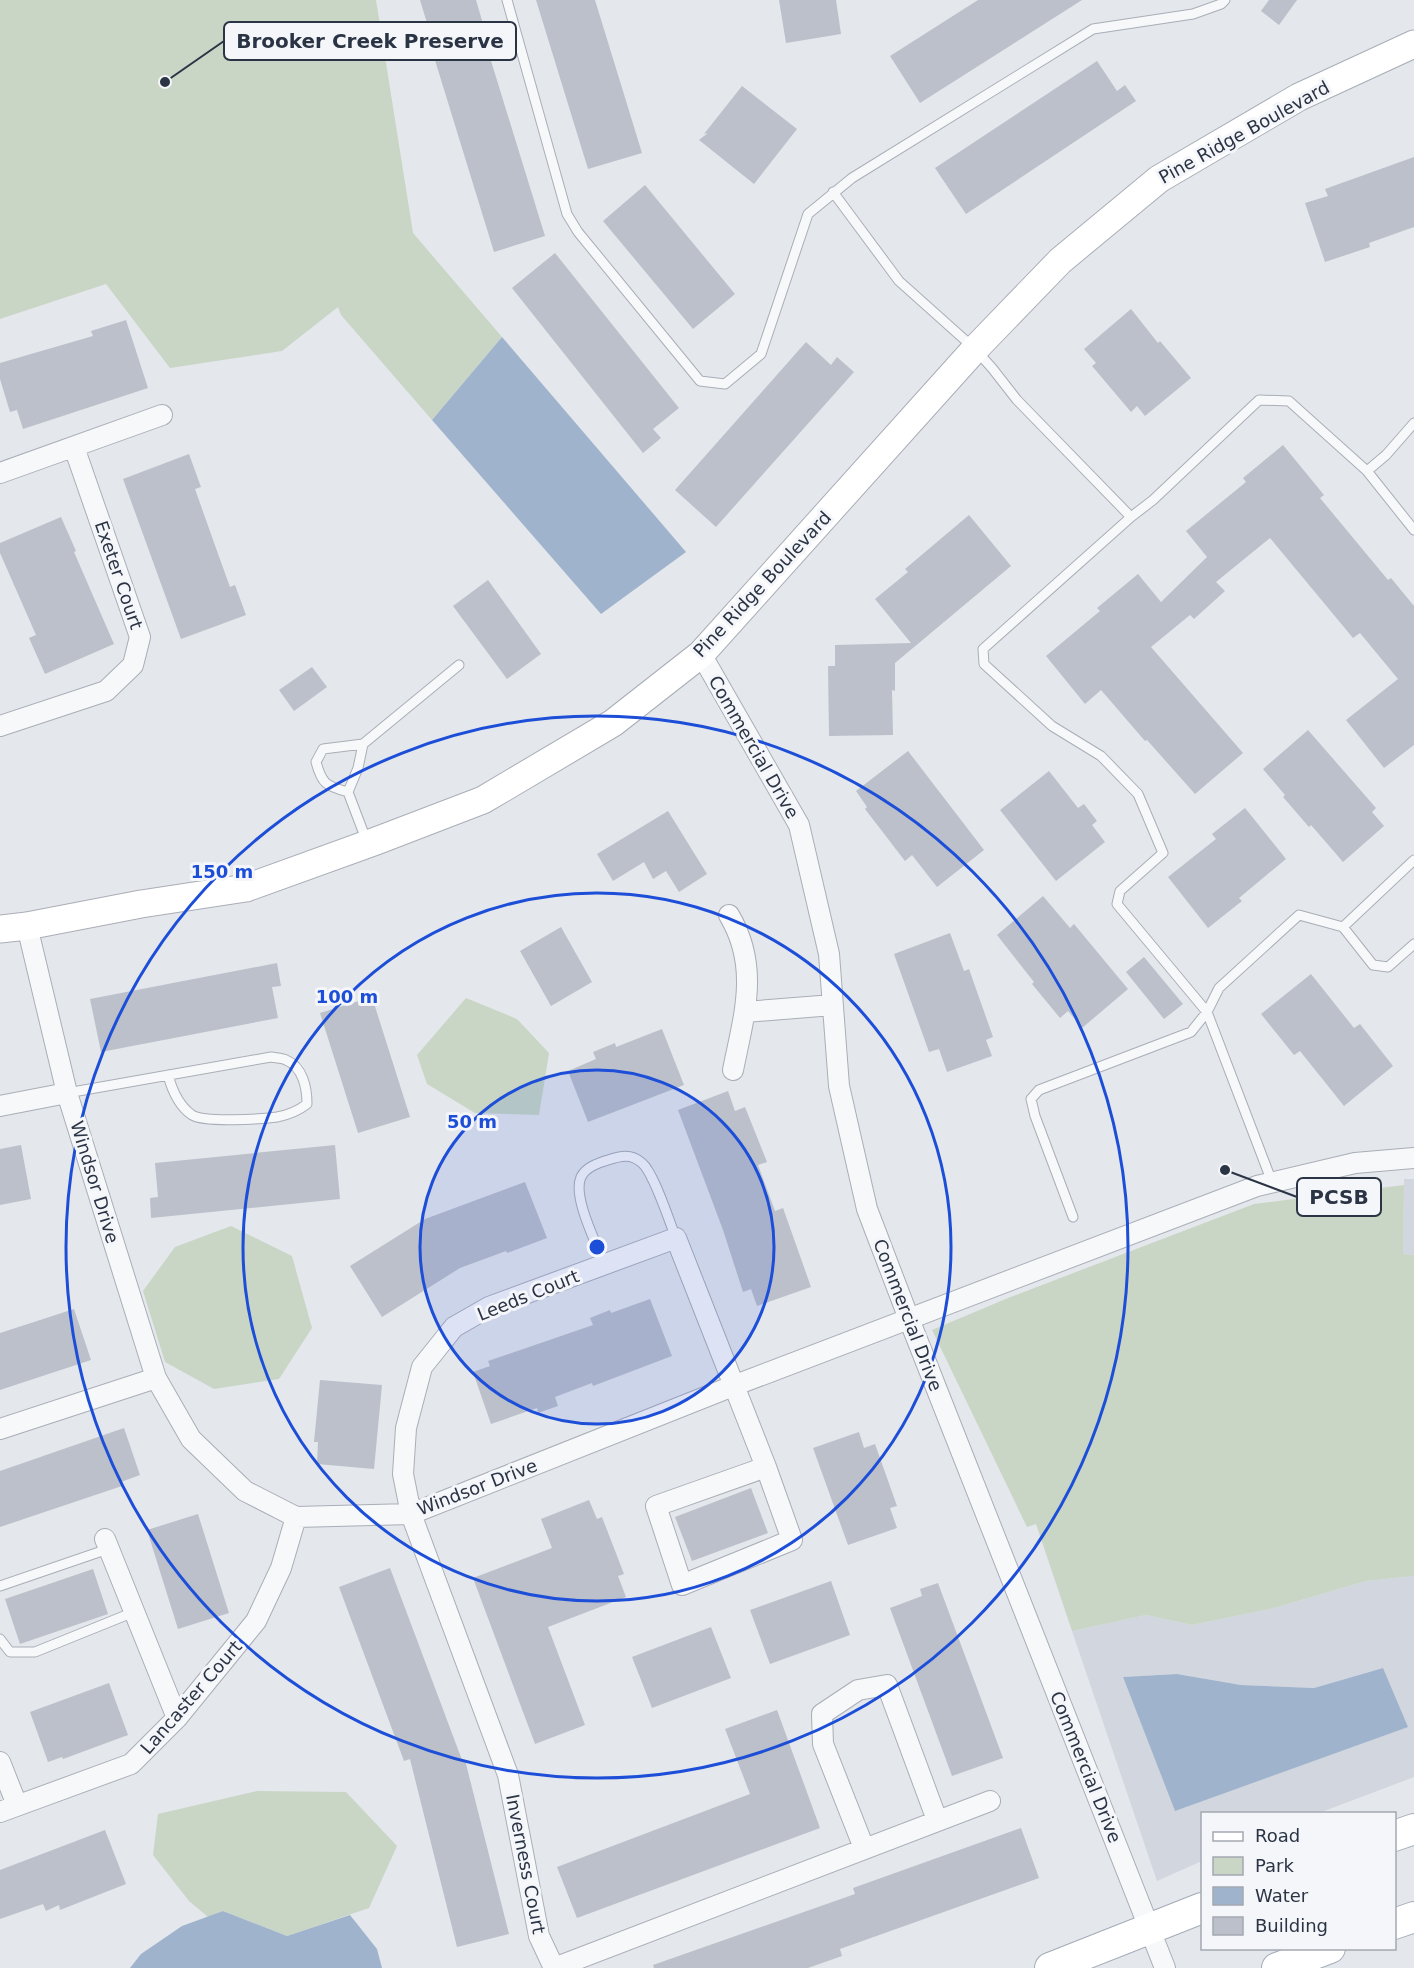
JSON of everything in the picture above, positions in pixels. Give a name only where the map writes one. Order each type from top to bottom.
[{"type":"main road","points":[[1396,1836],[1414,1829]]},
{"type":"main road","points":[[1050,1968],[1201,1909]]},
{"type":"main road","points":[[1396,1924],[1414,1917]]},
{"type":"main road","points":[[1277,1968],[1325,1950]]},
{"type":"street","name":"Pine Ridge Boulevard","points":[[0,929],[246,888],[483,800],[612,723],[700,654],[975,349],[1060,261],[1159,179],[1299,97],[1414,44]]},
{"type":"street","points":[[0,473],[162,415]]},
{"type":"street","name":"Exeter Court","points":[[0,726],[106,691],[133,665],[140,637],[74,447]]},
{"type":"street","name":"Commercial Drive","points":[[700,654],[799,825],[829,954],[839,1086],[867,1209],[1165,1968]]},
{"type":"street","points":[[729,915],[739,931],[745,949],[748,974],[745,1012],[734,1070]]},
{"type":"street","name":"Windsor Drive","points":[[27,926],[67,1093],[156,1378],[191,1439],[245,1491],[296,1517],[411,1514],[734,1386],[1257,1186],[1355,1163],[1414,1158]]},
{"type":"street","points":[[745,1012],[833,1005]]},
{"type":"street","points":[[0,1106],[67,1093]]},
{"type":"street","points":[[676,1238],[734,1386],[765,1467],[792,1540],[682,1585],[656,1506],[765,1467]]},
{"type":"street","name":"Leeds Court","points":[[411,1514],[403,1474],[405,1428],[422,1367],[454,1327],[489,1307],[676,1238]]},
{"type":"street","points":[[0,1429],[156,1378]]},
{"type":"street","name":"Inverness Court","points":[[411,1514],[508,1775],[538,1936],[554,1968],[990,1801]]},
{"type":"street","name":"Lancaster Court","points":[[0,1762],[8,1808],[131,1764],[177,1718],[256,1622],[281,1568],[296,1517]]},
{"type":"street","points":[[107,1544],[177,1718]]},
{"type":"street","points":[[864,1848],[823,1744],[822,1714],[858,1690],[887,1685],[937,1820]]},
{"type":"lane","points":[[507,0],[567,214],[579,232],[700,381],[725,384],[761,354],[808,214],[832,192],[1093,29],[1193,14],[1222,1]]},
{"type":"lane","points":[[832,192],[899,281],[975,349],[1017,400],[1131,517]]},
{"type":"lane","points":[[1272,1182],[1207,1012],[1117,904],[1120,891],[1163,853],[1138,794],[1101,756],[1052,726],[984,663],[983,649],[1153,500],[1258,400],[1289,401],[1367,471],[1414,530]]},
{"type":"lane","points":[[1367,471],[1386,455],[1414,423]]},
{"type":"lane","points":[[348,792],[330,787],[321,778],[316,762],[323,749],[363,744],[459,665]]},
{"type":"lane","points":[[363,744],[358,768],[348,792],[368,844]]},
{"type":"lane","points":[[1343,927],[1414,860]]},
{"type":"lane","points":[[1073,1217],[1035,1116],[1031,1099],[1039,1090],[1191,1032],[1207,1012],[1219,988],[1299,915],[1343,927],[1373,966],[1388,967],[1414,944]]},
{"type":"lane","points":[[67,1093],[168,1075],[271,1057],[288,1060],[301,1073],[307,1090],[307,1104],[297,1112],[278,1117],[207,1120],[193,1116],[181,1105],[172,1089],[168,1075]]},
{"type":"lane","points":[[604,1264],[582,1207],[578,1188],[582,1175],[594,1165],[617,1157],[631,1156],[643,1163],[676,1238]]},
{"type":"lane","points":[[0,1586],[107,1544]]},
{"type":"lane","points":[[0,1640],[10,1652],[35,1652],[134,1612]]},
{"type":"shaded area","points":[[1404,1179],[1414,1179],[1414,1255],[1403,1254]]},
{"type":"shaded area","points":[[1414,1576],[1414,1777],[1322,1812],[1201,1812],[1201,1861],[1157,1881],[1072,1631],[1146,1615],[1192,1625],[1274,1608],[1366,1581]],"holes":[[[1383,1668],[1175,1810],[1123,1677],[1177,1674],[1241,1685],[1314,1688]]]},
{"type":"green space","points":[[0,0],[376,0],[413,233],[502,337],[432,420],[341,315],[338,307],[282,351],[170,368],[106,284],[0,319]]},
{"type":"green space","points":[[466,998],[517,1019],[549,1053],[539,1115],[475,1113],[427,1084],[417,1055]]},
{"type":"green space","points":[[1404,1185],[1403,1254],[1414,1255],[1414,1576],[1366,1581],[1274,1608],[1192,1625],[1146,1615],[1072,1631],[1036,1524],[1027,1527],[932,1330],[1008,1298],[1254,1204]]},
{"type":"green space","points":[[231,1226],[292,1256],[312,1328],[279,1379],[214,1389],[165,1362],[143,1291],[175,1247]]},
{"type":"green space","points":[[257,1791],[346,1792],[397,1846],[369,1908],[287,1936],[223,1911],[208,1917],[189,1901],[153,1855],[158,1814]]},
{"type":"water","points":[[502,337],[686,552],[601,614],[432,420]]},
{"type":"water","points":[[1383,1668],[1408,1727],[1175,1811],[1123,1677],[1177,1674],[1241,1685],[1314,1688]]},
{"type":"water","points":[[223,1911],[287,1936],[350,1915],[377,1949],[382,1968],[130,1968],[141,1954],[182,1926]]},
{"type":"building","points":[[420,0],[476,0],[483,24],[480,25],[545,236],[494,252],[434,57],[437,56]]},
{"type":"building","points":[[536,0],[595,0],[642,153],[588,169]]},
{"type":"building","points":[[779,0],[836,0],[841,34],[786,43]]},
{"type":"building","points":[[978,0],[1082,0],[920,103],[890,56]]},
{"type":"building","points":[[1269,0],[1297,0],[1279,25],[1261,11]]},
{"type":"building","points":[[1097,61],[1117,91],[1125,85],[1136,101],[966,214],[935,168]]},
{"type":"building","points":[[742,86],[797,129],[754,184],[699,140],[708,133],[704,134]]},
{"type":"building","points":[[1414,157],[1414,227],[1369,243],[1370,247],[1325,262],[1305,203],[1328,196],[1325,189]]},
{"type":"building","points":[[645,185],[735,294],[693,329],[603,221]]},
{"type":"building","points":[[555,253],[679,408],[653,429],[661,438],[643,453],[512,288]]},
{"type":"building","points":[[1131,309],[1158,343],[1160,341],[1191,378],[1145,416],[1137,406],[1131,412],[1092,366],[1096,363],[1084,349]]},
{"type":"building","points":[[126,320],[148,388],[23,429],[17,410],[10,412],[0,379],[0,363],[93,336],[91,331]]},
{"type":"building","points":[[806,342],[831,365],[837,357],[854,372],[716,527],[675,490]]},
{"type":"building","points":[[1283,445],[1324,495],[1320,498],[1388,580],[1391,578],[1414,606],[1414,745],[1384,768],[1346,720],[1398,679],[1360,633],[1353,638],[1270,538],[1216,582],[1225,591],[1194,619],[1190,615],[1151,647],[1243,753],[1195,794],[1101,690],[1085,704],[1046,656],[1100,611],[1097,608],[1138,574],[1161,602],[1207,557],[1186,531],[1246,482],[1243,478]]},
{"type":"building","points":[[189,454],[201,487],[195,489],[230,587],[235,585],[246,615],[181,639],[123,479]]},
{"type":"building","points":[[969,515],[1011,566],[895,663],[895,691],[892,690],[893,735],[829,736],[828,666],[835,666],[835,645],[911,643],[875,599],[908,572],[905,569]]},
{"type":"building","points":[[61,517],[114,644],[45,674],[29,638],[36,635],[0,553],[0,543]]},
{"type":"building","points":[[488,580],[541,654],[507,679],[453,606]]},
{"type":"building","points":[[312,667],[327,687],[294,711],[279,690]]},
{"type":"building","points":[[1308,730],[1376,808],[1372,812],[1384,826],[1343,862],[1283,797],[1285,795],[1263,769]]},
{"type":"building","points":[[908,751],[984,850],[937,887],[912,855],[905,861],[865,809],[867,807],[856,791]]},
{"type":"building","points":[[1049,771],[1078,808],[1084,804],[1097,821],[1092,825],[1105,842],[1056,881],[1000,810]]},
{"type":"building","points":[[1245,808],[1286,859],[1239,898],[1242,901],[1208,928],[1168,877],[1216,839],[1212,834]]},
{"type":"building","points":[[668,811],[707,874],[679,892],[666,871],[653,879],[644,862],[613,881],[597,854]]},
{"type":"building","points":[[1043,896],[1070,928],[1074,924],[1128,989],[1082,1028],[1068,1011],[1060,1018],[997,935]]},
{"type":"building","points":[[561,927],[592,982],[551,1006],[520,951]]},
{"type":"building","points":[[950,933],[964,971],[969,969],[993,1037],[986,1040],[992,1056],[947,1072],[939,1049],[929,1052],[894,954]]},
{"type":"building","points":[[1144,957],[1183,1004],[1164,1019],[1126,972]]},
{"type":"building","points":[[277,963],[281,986],[272,987],[278,1018],[101,1052],[90,999]]},
{"type":"building","points":[[1311,974],[1354,1028],[1360,1024],[1393,1066],[1344,1106],[1300,1051],[1294,1055],[1261,1014]]},
{"type":"building","points":[[372,997],[410,1117],[358,1133],[320,1013]]},
{"type":"building","points":[[662,1029],[684,1085],[588,1122],[568,1071],[596,1059],[593,1052],[615,1043],[616,1047]]},
{"type":"building","points":[[728,1091],[735,1111],[745,1107],[767,1162],[758,1165],[775,1211],[783,1208],[811,1287],[757,1306],[751,1289],[743,1292],[723,1230],[678,1110]]},
{"type":"building","points":[[21,1145],[31,1199],[0,1205],[0,1149]]},
{"type":"building","points":[[335,1145],[340,1199],[151,1218],[150,1198],[158,1197],[155,1163]]},
{"type":"building","points":[[525,1182],[547,1238],[460,1268],[382,1317],[350,1266],[425,1219]]},
{"type":"building","points":[[650,1299],[672,1356],[593,1386],[592,1383],[555,1397],[558,1406],[538,1413],[537,1408],[491,1424],[473,1372],[490,1366],[488,1361],[593,1325],[590,1318]]},
{"type":"building","points":[[74,1309],[91,1360],[0,1390],[0,1333]]},
{"type":"building","points":[[320,1380],[382,1385],[374,1469],[317,1464],[318,1442],[314,1442]]},
{"type":"building","points":[[124,1428],[140,1475],[121,1482],[122,1486],[0,1527],[0,1471]]},
{"type":"building","points":[[859,1432],[864,1448],[875,1444],[897,1506],[890,1508],[897,1528],[848,1545],[813,1448]]},
{"type":"building","points":[[751,1488],[768,1533],[692,1561],[675,1517]]},
{"type":"building","points":[[589,1500],[597,1519],[602,1517],[624,1574],[618,1576],[626,1597],[548,1627],[585,1725],[535,1744],[473,1578],[552,1548],[541,1519]]},
{"type":"building","points":[[198,1514],[229,1613],[178,1629],[147,1530]]},
{"type":"building","points":[[390,1568],[462,1760],[465,1760],[509,1934],[457,1947],[410,1759],[404,1761],[339,1587]]},
{"type":"building","points":[[93,1569],[108,1614],[20,1644],[5,1599]]},
{"type":"building","points":[[831,1581],[850,1635],[770,1664],[750,1610]]},
{"type":"building","points":[[938,1583],[1003,1758],[952,1776],[890,1608],[922,1596],[920,1589]]},
{"type":"building","points":[[711,1627],[731,1678],[652,1708],[632,1657]]},
{"type":"building","points":[[109,1683],[128,1735],[63,1759],[62,1757],[48,1762],[30,1712]]},
{"type":"building","points":[[777,1710],[820,1828],[577,1918],[557,1867],[750,1794],[725,1729]]},
{"type":"building","points":[[1021,1828],[1039,1878],[840,1949],[842,1956],[808,1968],[654,1968],[653,1965],[855,1894],[853,1888]]},
{"type":"building","points":[[105,1830],[126,1884],[60,1910],[59,1905],[46,1911],[43,1904],[0,1919],[0,1870]]},
{"type":"place","name":"Brooker Creek Preserve","points":[[165,82]]},
{"type":"place","name":"PCSB","points":[[1225,1170]]}]
